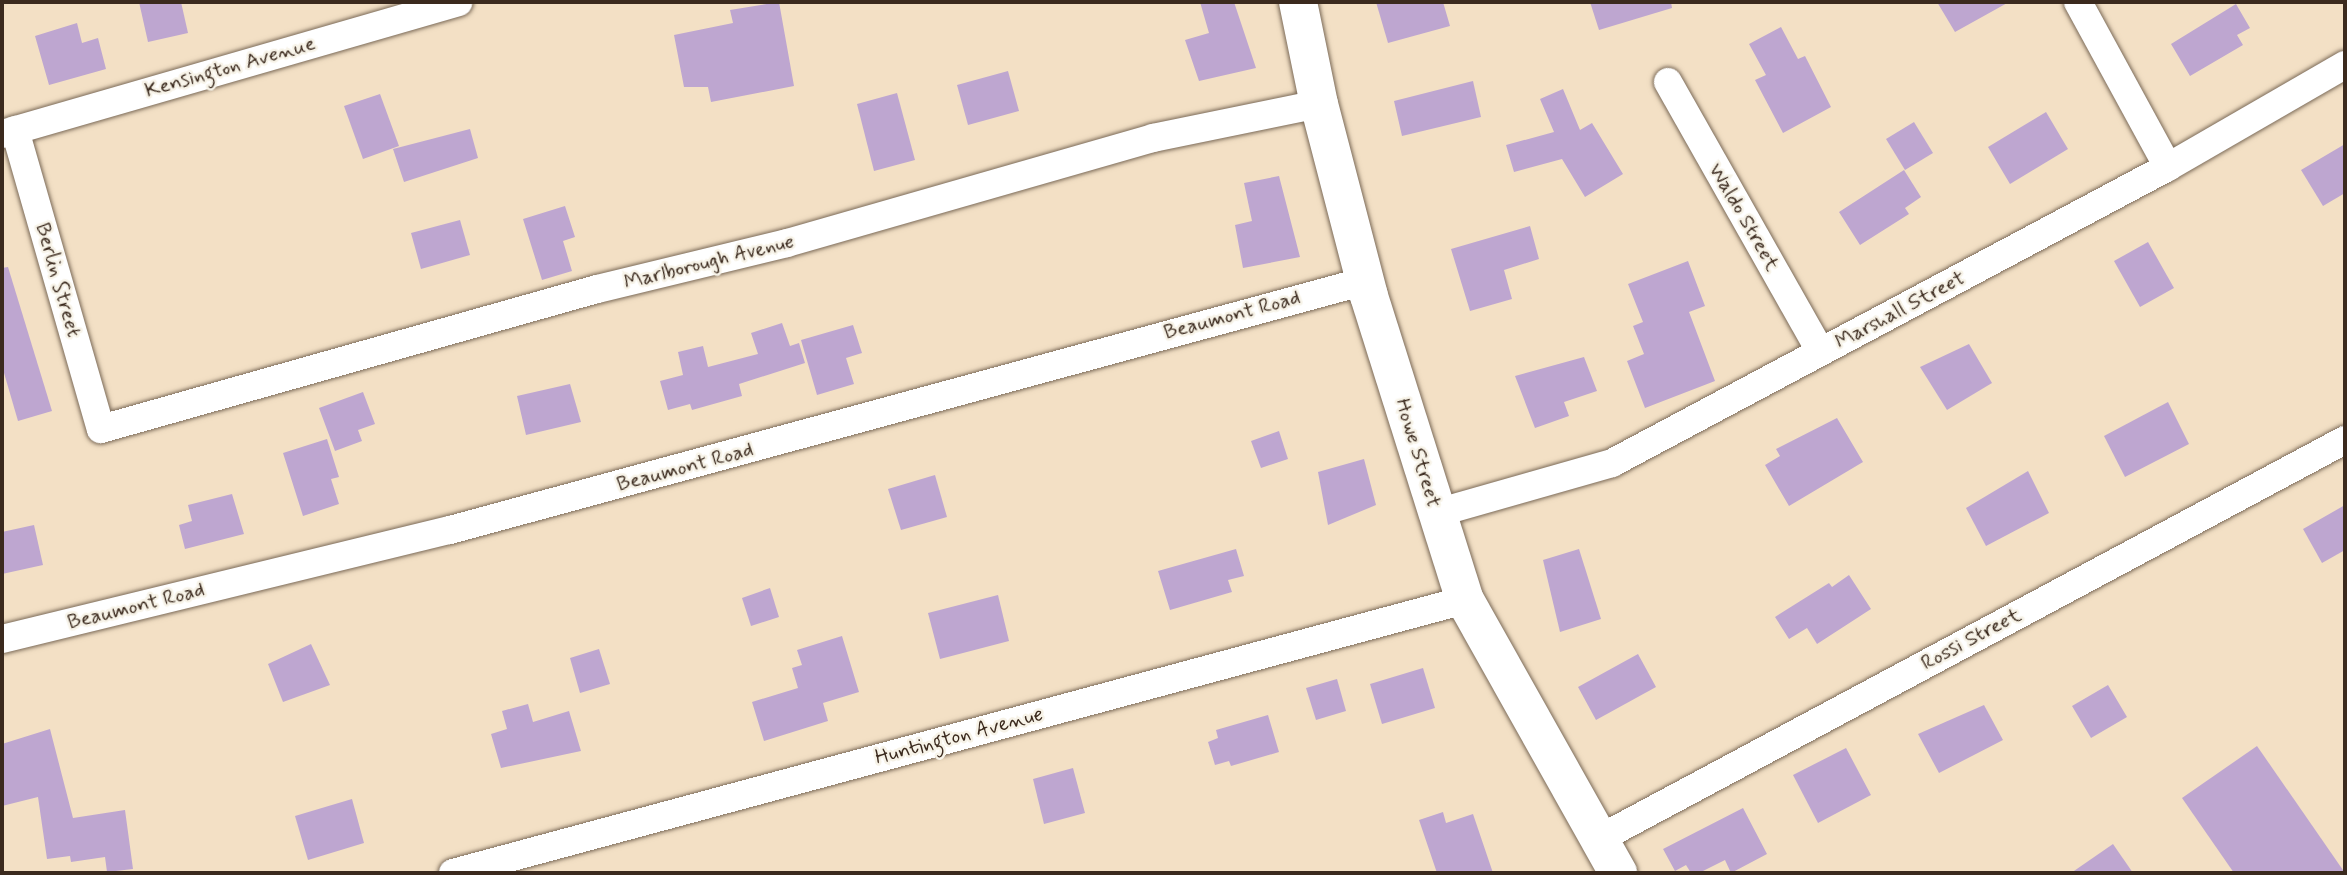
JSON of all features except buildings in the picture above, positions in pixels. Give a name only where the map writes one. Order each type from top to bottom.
[{"type":"main road","name":"Howe Street","points":[[1298,2],[1319,104],[1365,281],[1465,600],[1597,840],[1618,873]]},
{"type":"street","name":"Kensington Avenue","points":[[8,132],[458,2]]},
{"type":"street","points":[[2078,2],[2168,167]]},
{"type":"street","name":"Marshall Street","points":[[1437,513],[1612,463],[2168,167],[2345,65]]},
{"type":"street","name":"Waldo Street","points":[[1668,82],[1821,351]]},
{"type":"street","name":"Marlborough Avenue","points":[[101,429],[597,289],[787,243],[1153,138],[1319,104]]},
{"type":"street","name":"Berlin Street","points":[[8,132],[101,429]]},
{"type":"street","name":"Beaumont Road","points":[[2,639],[463,526],[1365,281]]},
{"type":"street","name":"Rossi Street","points":[[1597,840],[2345,440]]},
{"type":"street","name":"Huntington Avenue","points":[[453,873],[1465,600]]}]
